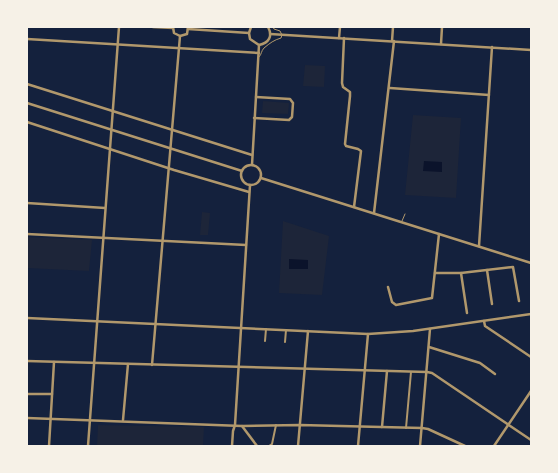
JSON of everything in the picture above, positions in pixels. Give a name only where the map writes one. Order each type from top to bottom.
[{"type":"street","points":[[88,446],[118,27]]},
{"type":"street","points":[[153,27],[173,28],[174,33],[180,36],[187,34],[188,28],[249,33]]},
{"type":"street","points":[[251,27],[249,33],[252,42],[259,45],[268,41],[270,34],[268,27]]},
{"type":"street","points":[[339,38],[340,27]]},
{"type":"street","points":[[374,213],[390,88],[393,27]]},
{"type":"street","points":[[441,44],[442,27]]},
{"type":"street","points":[[270,34],[531,50]]},
{"type":"street","points":[[152,365],[180,36]]},
{"type":"street","points":[[344,38],[342,83],[343,86],[350,92],[345,144],[346,146],[358,148],[361,151],[354,207]]},
{"type":"street","points":[[27,39],[259,53]]},
{"type":"street","points":[[252,165],[259,45]]},
{"type":"street","points":[[479,246],[492,47]]},
{"type":"street","points":[[27,84],[252,155]]},
{"type":"street","points":[[390,88],[489,95]]},
{"type":"street","points":[[254,118],[289,120],[292,118],[293,103],[290,100],[256,97]]},
{"type":"street","points":[[27,102],[242,171]]},
{"type":"street","points":[[27,122],[249,192]]},
{"type":"street","points":[[252,165],[260,169],[261,178],[258,183],[250,185],[242,179],[242,171],[246,166],[252,165]]},
{"type":"street","points":[[261,178],[531,263]]},
{"type":"street","points":[[232,446],[239,367],[250,185]]},
{"type":"street","points":[[27,203],[105,208]]},
{"type":"street","points":[[27,234],[246,245]]},
{"type":"street","points":[[388,287],[392,302],[396,305],[430,299],[433,295],[439,234]]},
{"type":"street","points":[[434,273],[461,273],[514,266],[519,301]]},
{"type":"street","points":[[487,270],[492,304]]},
{"type":"street","points":[[461,273],[467,313]]},
{"type":"street","points":[[27,318],[368,334],[430,329],[531,314]]},
{"type":"street","points":[[484,321],[485,326],[531,357]]},
{"type":"street","points":[[265,341],[266,329]]},
{"type":"street","points":[[420,446],[430,329]]},
{"type":"street","points":[[286,330],[286,342]]},
{"type":"street","points":[[298,446],[308,331]]},
{"type":"street","points":[[358,446],[368,334]]},
{"type":"street","points":[[429,347],[480,363],[495,374]]},
{"type":"street","points":[[27,361],[427,372],[432,373],[531,440]]},
{"type":"street","points":[[49,446],[54,362]]},
{"type":"street","points":[[124,420],[128,364]]},
{"type":"street","points":[[382,427],[387,371]]},
{"type":"street","points":[[406,428],[411,372]]},
{"type":"street","points":[[494,446],[531,391]]},
{"type":"street","points":[[27,394],[52,394]]},
{"type":"street","points":[[27,418],[124,420],[242,426],[300,425],[422,428],[428,429],[465,446]]},
{"type":"street","points":[[269,446],[272,444],[276,425]]},
{"type":"street","points":[[242,426],[258,446]]},
{"type":"lane","points":[[258,57],[263,49],[274,39],[281,38],[282,35],[280,31],[274,29],[273,27]]},
{"type":"lane","points":[[402,222],[405,214]]},
{"type":"shaded area","points":[[305,65],[325,66],[324,87],[303,86]]},
{"type":"shaded area","points":[[263,101],[289,103],[288,114],[262,113]]},
{"type":"shaded area","points":[[413,115],[461,118],[456,198],[405,195]]},
{"type":"shaded area","points":[[424,161],[442,162],[442,172],[423,171]]},
{"type":"shaded area","points":[[202,212],[210,213],[208,235],[200,235]]},
{"type":"shaded area","points":[[283,221],[329,236],[322,295],[279,293]]},
{"type":"shaded area","points":[[27,237],[92,240],[89,271],[27,268]]},
{"type":"shaded area","points":[[289,259],[308,260],[308,269],[289,269]]},
{"type":"shaded area","points":[[98,425],[204,427],[203,446],[97,446]]}]
